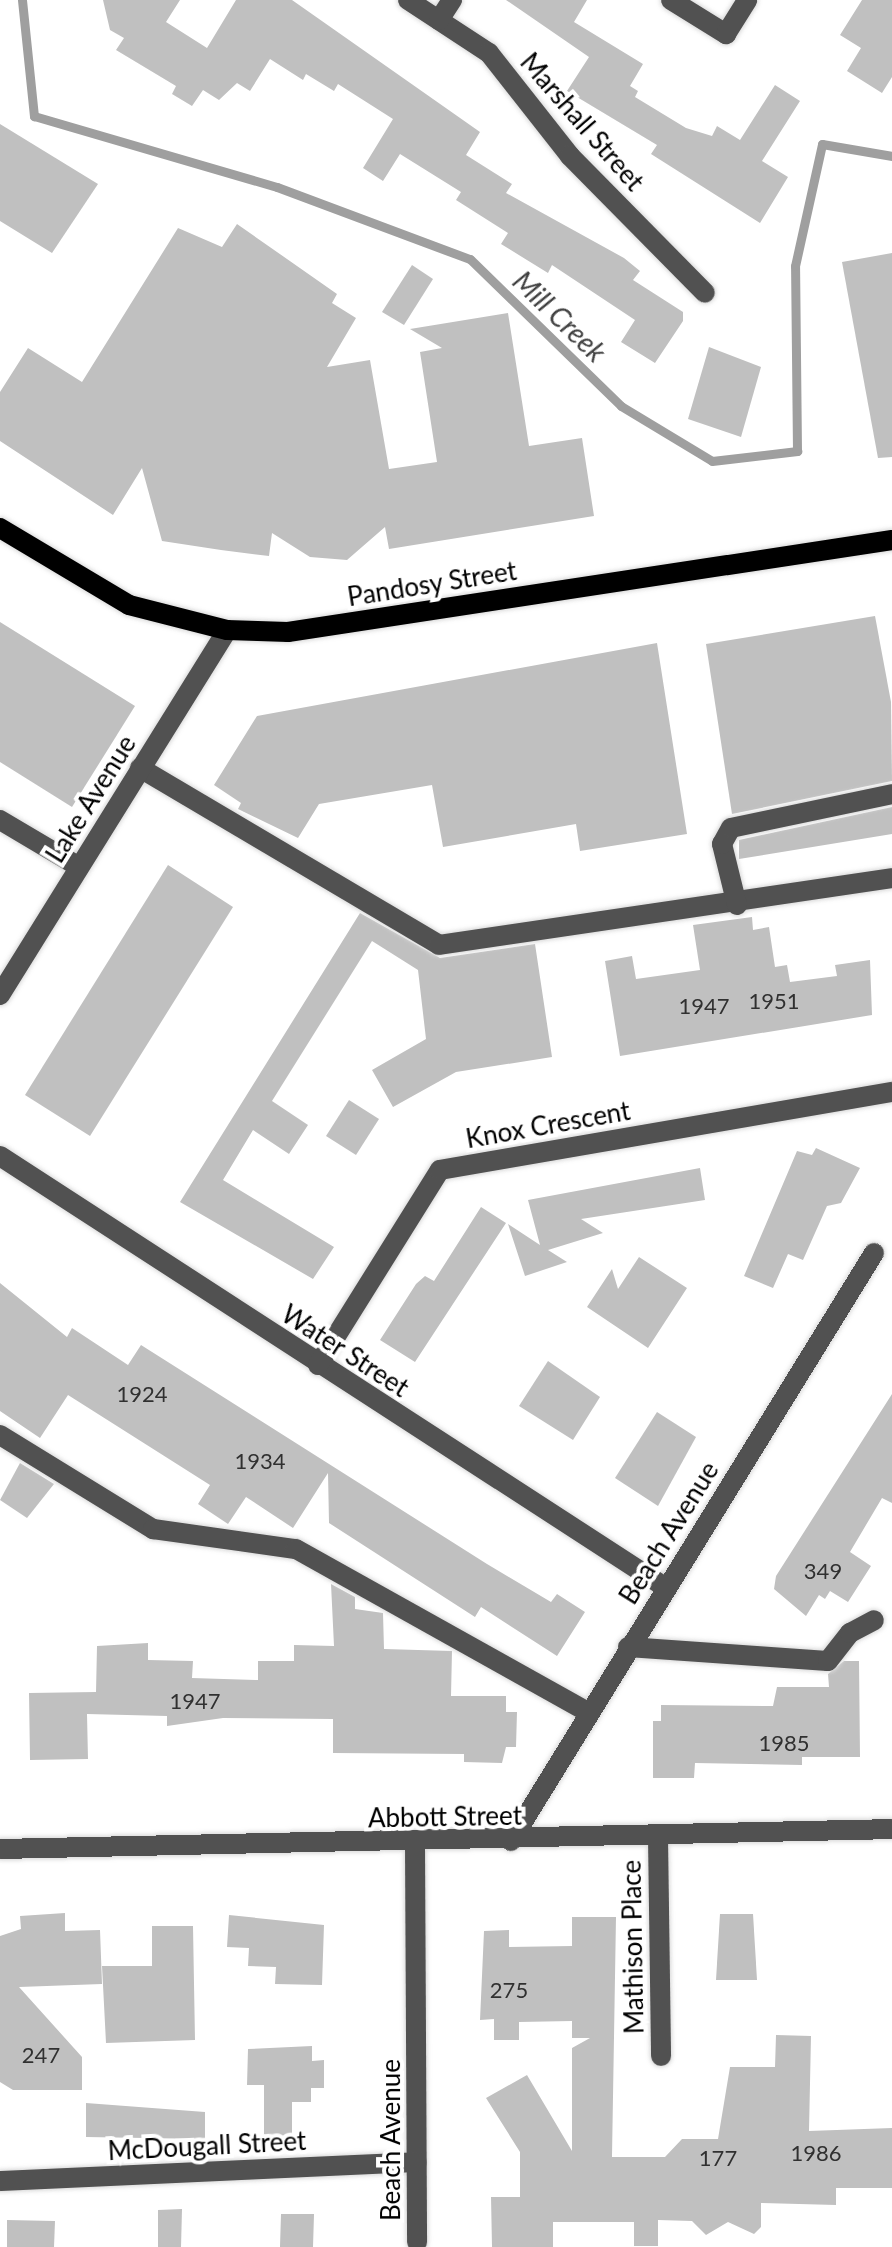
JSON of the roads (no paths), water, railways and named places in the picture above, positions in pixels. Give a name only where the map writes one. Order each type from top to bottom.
[{"type":"main road","name":"Pandosy Street","points":[[0,528],[129,605],[227,630],[288,632],[892,540]]},
{"type":"street","name":"Marshall Street","points":[[408,0],[489,53],[570,156],[705,293]]},
{"type":"street","points":[[439,20],[452,0]]},
{"type":"street","points":[[671,0],[726,34],[747,0]]},
{"type":"street","name":"Lake Avenue","points":[[0,995],[227,630]]},
{"type":"street","points":[[140,768],[439,945],[737,905],[892,878]]},
{"type":"street","points":[[737,905],[722,844],[731,828],[892,794]]},
{"type":"street","points":[[0,820],[79,867]]},
{"type":"street","name":"Knox Crescent","points":[[318,1365],[440,1170],[892,1092]]},
{"type":"street","name":"Water Street","points":[[0,1156],[318,1365],[665,1587]]},
{"type":"street","name":"Beach Avenue","points":[[511,1841],[874,1253]]},
{"type":"street","points":[[0,1435],[153,1529],[296,1549],[589,1713]]},
{"type":"street","points":[[628,1647],[828,1661],[850,1633],[874,1620]]},
{"type":"street","name":"Abbott Street","points":[[0,1849],[415,1845],[892,1829]]},
{"type":"street","name":"Mathison Place","points":[[658,1837],[661,2056]]},
{"type":"street","name":"Beach Avenue","points":[[415,1845],[417,2242]]},
{"type":"street","name":"McDougall Street","points":[[0,2181],[417,2162]]},
{"type":"waterway","name":"Mill Creek","points":[[22,0],[34,116],[277,187],[470,259],[621,406],[712,461],[797,451],[795,266],[822,144],[892,156]]}]
